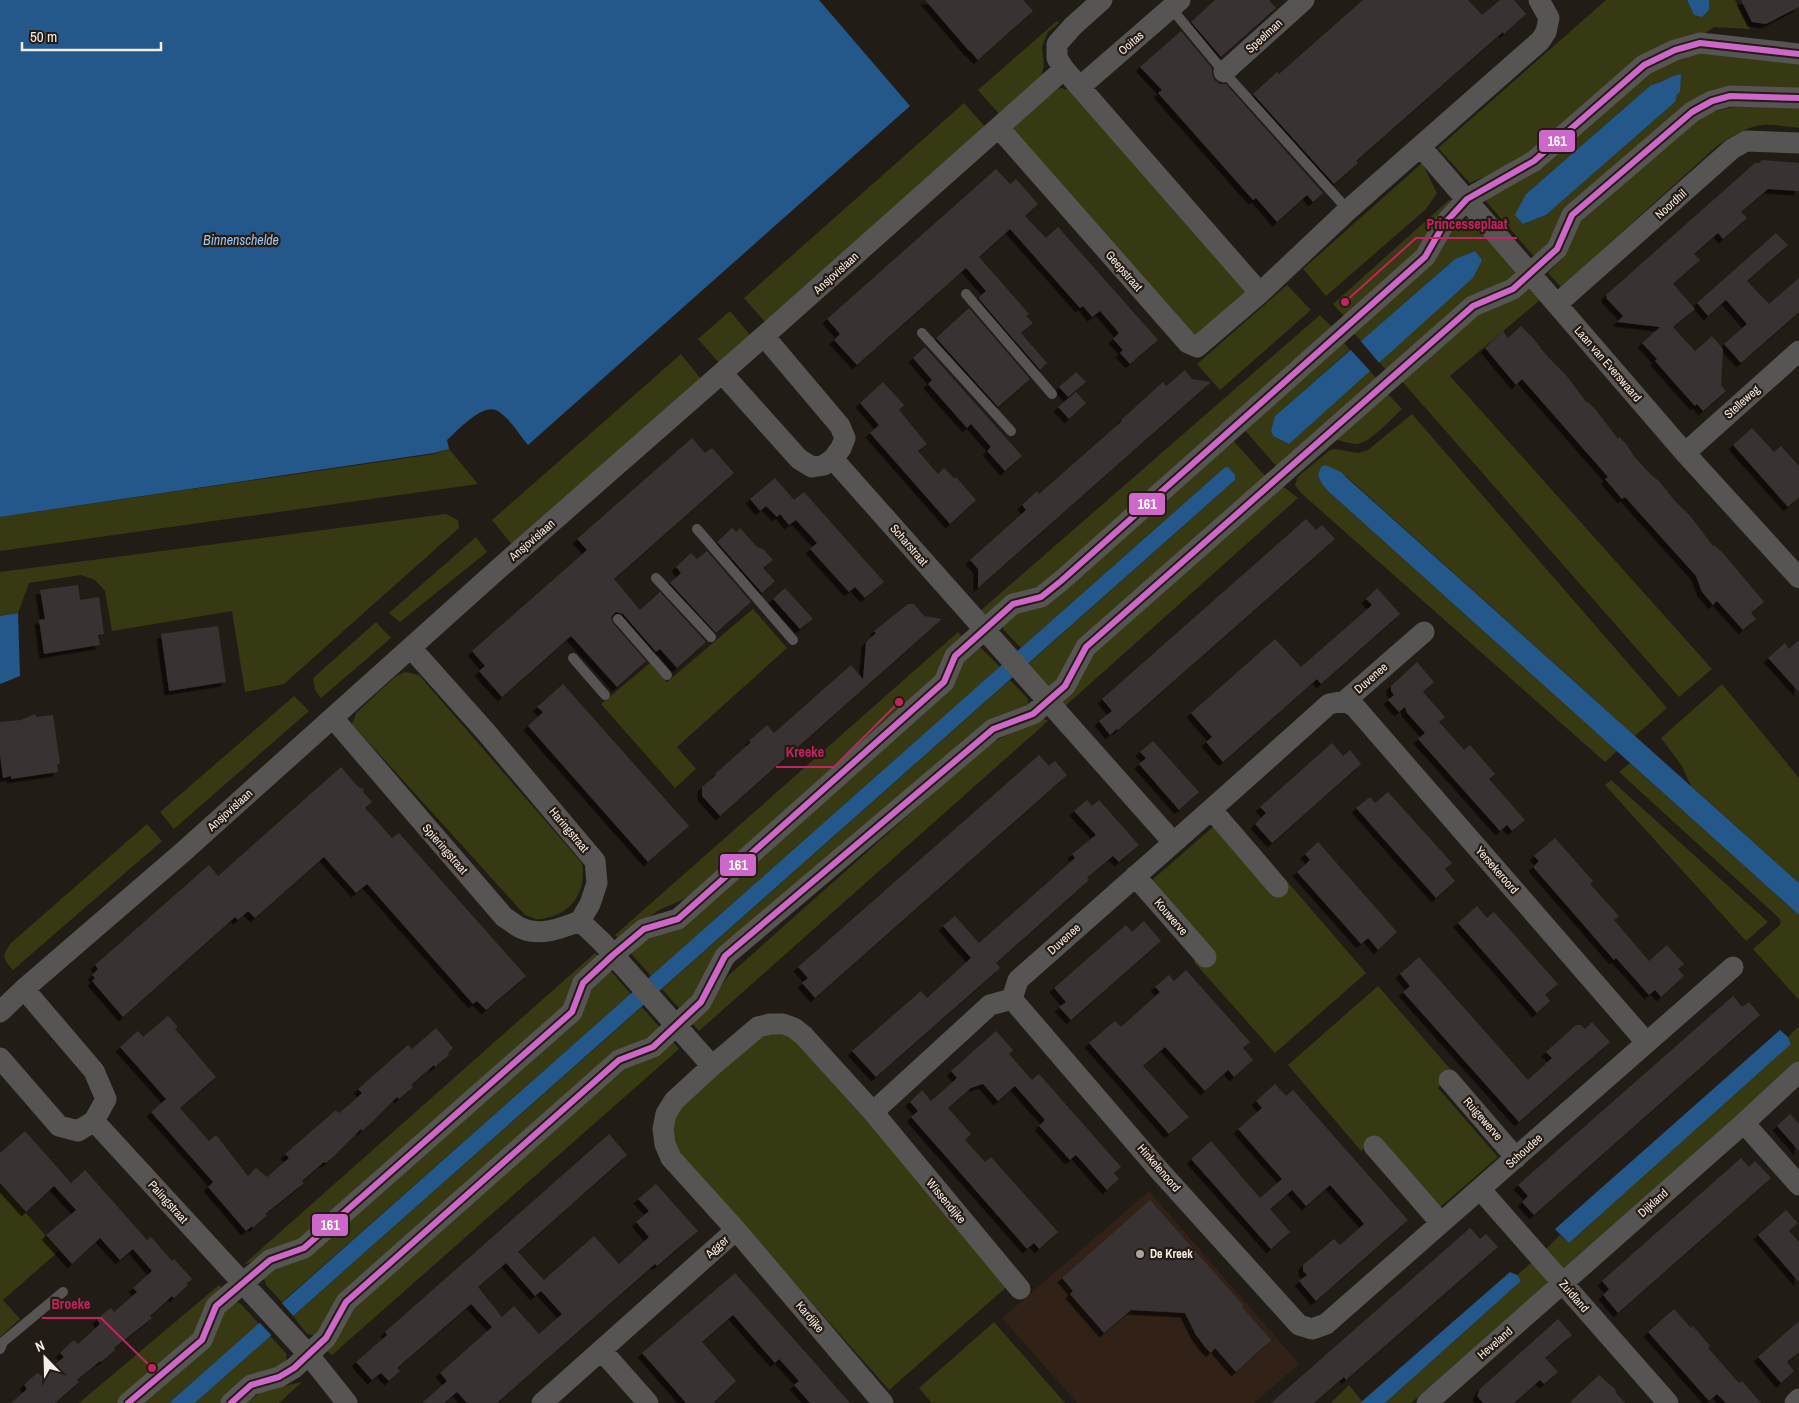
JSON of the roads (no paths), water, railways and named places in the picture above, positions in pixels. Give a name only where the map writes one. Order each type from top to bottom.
[{"type":"street","points":[[1102,0],[1073,26],[1057,44],[1057,58],[1064,69],[1081,86],[1260,292],[1348,210],[1540,41],[1546,32],[1549,18],[1539,0]]},
{"type":"street","name":"Speelman","points":[[1224,72],[1304,0]]},
{"type":"street","name":"Ooitas","points":[[1081,86],[1175,4]]},
{"type":"street","points":[[128,1403],[202,1340],[216,1306],[270,1260],[304,1248],[572,1012],[584,983],[613,955],[644,929],[678,919],[944,682],[956,656],[1013,604],[1042,596],[1061,581],[1343,331],[1425,257],[1444,224],[1467,199],[1534,161],[1644,65],[1675,50],[1700,43],[1799,54]]},
{"type":"street","name":"Ansjovislaan","points":[[0,1012],[183,852],[410,648],[1064,69]]},
{"type":"street","points":[[231,1403],[250,1385],[279,1377],[294,1368],[326,1338],[346,1302],[619,1060],[653,1047],[676,1026],[701,1002],[725,956],[993,729],[1032,714],[1065,686],[1086,647],[1473,306],[1513,289],[1530,274],[1557,249],[1572,215],[1692,112],[1712,101],[1730,96],[1799,98]]},
{"type":"street","name":"Geepstraat","points":[[999,128],[1188,343],[1197,347],[1260,292]]},
{"type":"street","name":"Noordhil","points":[[1557,304],[1732,150],[1746,141],[1799,142]]},
{"type":"street","name":"Laan van Everswaard","points":[[1421,147],[1685,453],[1799,578]]},
{"type":"street","points":[[722,373],[799,459],[812,467],[824,465],[833,460],[841,448],[844,438],[840,426],[764,336]]},
{"type":"street","name":"Stelleweg","points":[[1685,453],[1799,351]]},
{"type":"street","name":"Scharstraat","points":[[833,460],[1173,842]]},
{"type":"street","name":"Duvenee","points":[[1012,999],[1018,980],[1173,842],[1212,810],[1329,704],[1345,701],[1424,632]]},
{"type":"street","name":"Haringstraat","points":[[410,648],[486,732],[595,861],[597,883],[590,904],[580,921]]},
{"type":"street","name":"Yersekeroord","points":[[1345,701],[1355,707],[1646,1042]]},
{"type":"street","name":"Spieringstraat","points":[[333,718],[504,916],[521,928],[538,932],[558,929],[580,921]]},
{"type":"street","points":[[1212,810],[1278,888]]},
{"type":"street","name":"Kouwerve","points":[[1135,876],[1206,957]]},
{"type":"street","points":[[580,921],[634,978],[712,1066],[758,1027],[770,1024],[783,1024],[794,1028],[804,1036],[873,1112],[990,1005],[1012,999]]},
{"type":"street","name":"Schoudee","points":[[1312,1329],[1326,1324],[1733,967]]},
{"type":"street","points":[[0,1058],[59,1126],[78,1131],[94,1120],[106,1099],[94,1071],[24,990]]},
{"type":"street","name":"Hinkelenoord","points":[[1012,999],[1158,1169],[1299,1325],[1312,1329]]},
{"type":"street","name":"Agger","points":[[542,1403],[736,1230],[671,1158],[665,1144],[663,1129],[666,1114],[674,1101],[712,1066]]},
{"type":"street","name":"Dijkland","points":[[1563,1283],[1799,1072]]},
{"type":"street","name":"Ruigewerve","points":[[1449,1080],[1516,1158]]},
{"type":"street","name":"Wissendijke","points":[[873,1112],[1020,1289]]},
{"type":"street","name":"Palingstraat","points":[[94,1120],[308,1354],[347,1403]]},
{"type":"street","points":[[1744,1123],[1799,1185]]},
{"type":"street","points":[[1374,1146],[1441,1223]]},
{"type":"street","name":"Zuidland","points":[[1480,1189],[1668,1403]]},
{"type":"street","name":"Kardijke","points":[[736,1230],[883,1403]]},
{"type":"street","name":"Heveland","points":[[1427,1403],[1563,1283]]},
{"type":"street","points":[[602,1351],[648,1403]]},
{"type":"street","points":[[1795,1403],[1799,1400]]},
{"type":"lane","points":[[1175,4],[1224,72],[1348,210]]},
{"type":"lane","points":[[966,294],[1052,394]]},
{"type":"lane","points":[[922,333],[1011,432]]},
{"type":"lane","points":[[697,529],[793,640]]},
{"type":"lane","points":[[656,578],[710,637]]},
{"type":"lane","points":[[618,618],[667,675]]},
{"type":"lane","points":[[573,658],[605,695]]},
{"type":"lane","points":[[0,1350],[3,1342],[63,1292]]},
{"type":"water","name":"Binnenschelde","points":[[0,0],[819,0],[910,106],[528,445],[514,426],[501,413],[490,409],[470,419],[447,440],[449,449],[434,453],[0,517]]},
{"type":"water","points":[[1687,0],[1709,0],[1709,10],[1702,17],[1694,15]]},
{"type":"water","points":[[1681,74],[1680,92],[1677,94],[1675,102],[1546,215],[1523,224],[1515,215],[1526,194],[1651,85]]},
{"type":"water","points":[[1475,251],[1482,260],[1473,278],[1289,444],[1273,436],[1271,430],[1275,416],[1455,259]]},
{"type":"water","points":[[1325,465],[1341,472],[1799,883],[1799,915],[1329,492],[1322,484],[1318,475],[1321,467]]},
{"type":"water","points":[[1228,467],[1235,475],[1235,480],[195,1403],[169,1403],[1224,468]]},
{"type":"water","points":[[18,613],[20,676],[0,684],[0,616]]},
{"type":"water","points":[[1780,1030],[1788,1037],[1791,1044],[1569,1243],[1555,1229]]},
{"type":"water","points":[[1510,1272],[1517,1275],[1521,1281],[1385,1403],[1360,1403]]},
{"type":"place","name":"Princesseplaat","points":[[1345,302]]},
{"type":"place","name":"Kreeke","points":[[899,702]]},
{"type":"place","name":"De Kreek","points":[[1140,1254]]},
{"type":"place","name":"Broeke","points":[[152,1368]]}]
